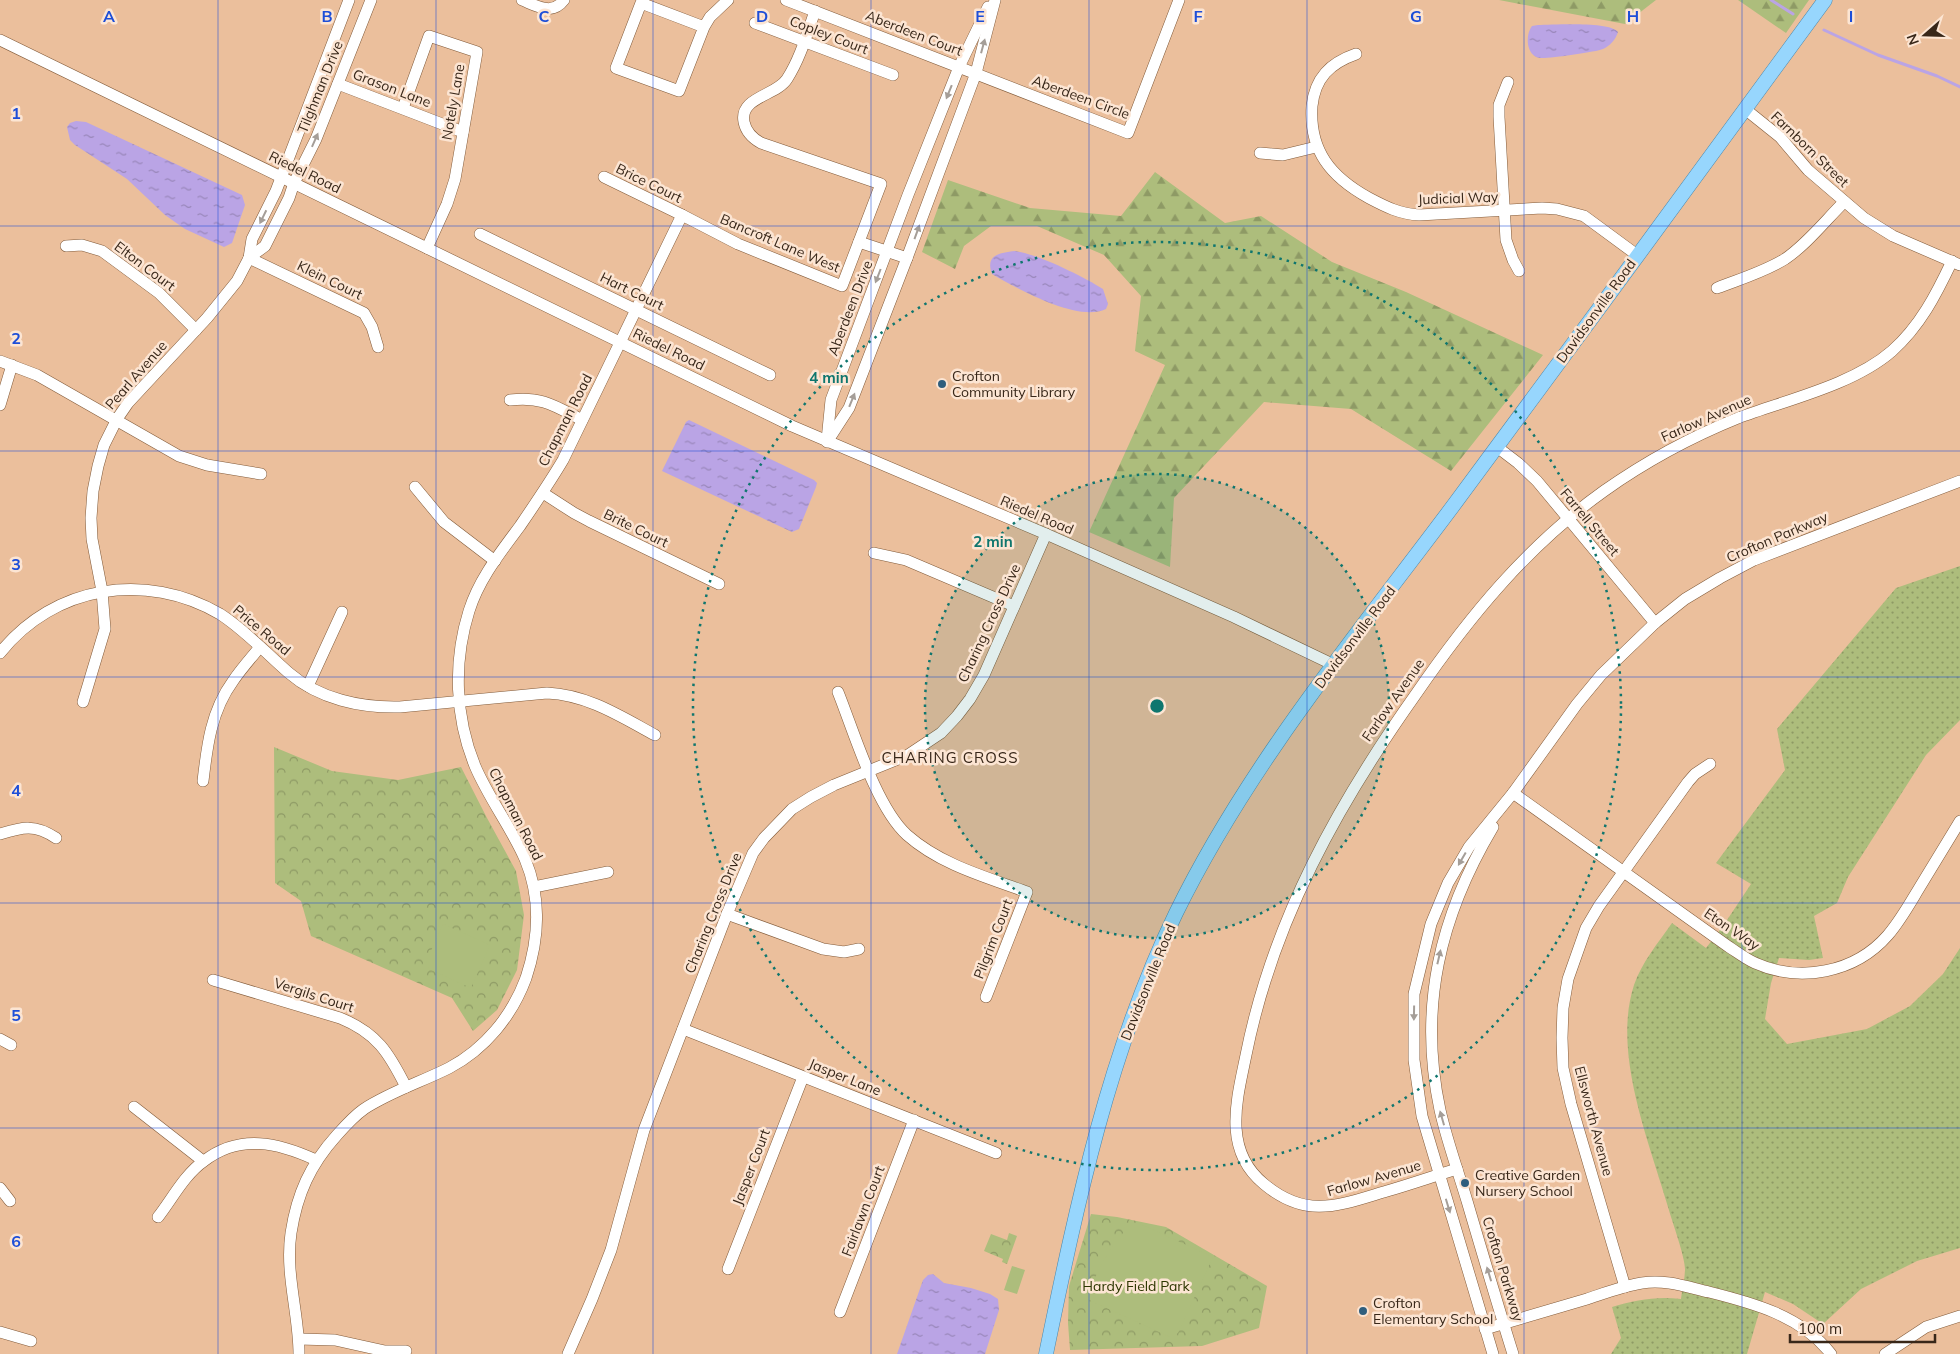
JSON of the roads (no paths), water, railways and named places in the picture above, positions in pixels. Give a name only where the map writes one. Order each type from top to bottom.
[{"type":"main road","name":"Davidsonville Road","points":[[1046,1354],[1090,1158],[1128,1032],[1153,963],[1201,863],[1258,770],[1825,0]]},
{"type":"street","name":"Tilghman Drive","points":[[280,176],[349,0]]},
{"type":"street","name":"Tilghman Drive","points":[[294,183],[316,140],[371,0]]},
{"type":"street","points":[[522,0],[549,10],[557,7],[564,0]]},
{"type":"street","points":[[704,26],[641,3],[616,68],[679,91],[704,26],[710,16],[728,0]]},
{"type":"street","name":"Aberdeen Court","points":[[786,0],[976,73]]},
{"type":"street","name":"Aberdeen Drive","points":[[827,442],[831,400],[959,67],[994,0]]},
{"type":"street","name":"Aberdeen Drive","points":[[827,442],[849,408],[907,258],[976,73],[994,0]]},
{"type":"street","name":"Aberdeen Circle","points":[[976,73],[1128,133],[1179,0]]},
{"type":"street","points":[[815,11],[804,42],[786,82],[773,92],[750,103],[746,108],[745,126],[749,134],[761,143],[881,184],[859,242],[907,258]]},
{"type":"street","name":"Copley Court","points":[[755,23],[893,75]]},
{"type":"street","name":"Notely Lane","points":[[403,108],[429,36],[477,52],[455,179],[450,196],[428,248]]},
{"type":"street","name":"Riedel Road","points":[[0,40],[827,442],[1046,534],[1234,617],[1334,665]]},
{"type":"street","name":"Judicial Way","points":[[1356,54],[1334,63],[1320,79],[1315,90],[1312,117],[1316,147],[1331,170],[1350,188],[1394,211],[1419,215],[1542,208],[1571,211],[1584,216],[1637,255]]},
{"type":"street","points":[[1508,82],[1501,100],[1498,118],[1508,249],[1519,271]]},
{"type":"street","name":"Grason Lane","points":[[338,84],[463,132]]},
{"type":"street","name":"Farnborn Street","points":[[1745,109],[1780,137],[1808,170],[1864,218],[1894,236],[1956,263]]},
{"type":"street","points":[[1260,153],[1283,155],[1316,147]]},
{"type":"street","name":"Pearl Avenue","points":[[83,702],[105,629],[102,591],[92,538],[91,518],[93,491],[104,445],[117,419],[143,386],[196,330],[237,281],[249,258],[252,239],[276,191],[280,176]]},
{"type":"street","name":"Brice Court","points":[[604,177],[682,215]]},
{"type":"street","name":"Pearl Avenue","points":[[249,258],[266,246],[289,198],[294,183]]},
{"type":"street","points":[[1717,288],[1760,271],[1786,258],[1803,244],[1844,202]]},
{"type":"street","points":[[621,342],[682,215]]},
{"type":"street","name":"Bancroft Lane West","points":[[682,215],[738,244],[842,286],[859,242]]},
{"type":"street","name":"Hart Court","points":[[480,234],[770,375]]},
{"type":"street","name":"Elton Court","points":[[66,246],[82,245],[102,251],[158,293],[196,330]]},
{"type":"street","name":"Klein Court","points":[[249,258],[364,313],[372,327],[378,347]]},
{"type":"street","name":"Farlow Avenue","points":[[1457,1169],[1339,1206],[1316,1207],[1293,1202],[1268,1188],[1259,1180],[1244,1159],[1236,1134],[1234,1121],[1236,1101],[1249,1040],[1275,951],[1317,853],[1342,806],[1383,739],[1431,671],[1485,600],[1528,554],[1568,518],[1604,491],[1670,449],[1710,430],[1844,380],[1890,353],[1921,320],[1956,263]]},
{"type":"street","name":"Chapman Road","points":[[299,1354],[299,1339],[291,1284],[291,1236],[306,1178],[316,1160],[344,1127],[361,1111],[406,1087],[450,1067],[469,1056],[487,1041],[504,1020],[526,979],[536,937],[537,912],[534,887],[525,859],[487,793],[468,748],[458,702],[458,665],[468,614],[477,589],[543,493],[563,460],[621,342]]},
{"type":"street","points":[[0,361],[38,375],[179,456],[193,462],[261,474]]},
{"type":"street","points":[[0,404],[12,365]]},
{"type":"street","points":[[510,400],[536,399],[547,402],[582,420]]},
{"type":"street","name":"Farrell Street","points":[[1497,447],[1527,471],[1655,623]]},
{"type":"street","name":"Crofton Parkway","points":[[1493,1354],[1422,1116],[1414,1060],[1414,994],[1430,924],[1448,883],[1469,847],[1513,793],[1577,704],[1601,675],[1655,623],[1699,591],[1754,560],[1960,481]]},
{"type":"street","points":[[415,487],[444,522],[495,561]]},
{"type":"street","name":"Brite Court","points":[[543,493],[589,522],[720,584]]},
{"type":"street","name":"Charing Cross Drive","points":[[568,1354],[611,1250],[644,1130],[727,914],[754,853],[778,822],[792,809],[834,785],[908,755],[925,745],[957,716],[970,699],[984,675],[1046,534]]},
{"type":"street","points":[[874,553],[906,560],[1014,606]]},
{"type":"street","name":"Price Road","points":[[0,653],[20,631],[52,610],[81,597],[102,591],[138,588],[165,592],[194,602],[220,615],[291,675],[308,686],[345,702],[379,708],[547,693],[562,694],[588,700],[656,735]]},
{"type":"street","points":[[308,686],[342,612]]},
{"type":"street","points":[[202,781],[209,734],[222,700],[232,681],[260,647]]},
{"type":"street","points":[[838,692],[870,771]]},
{"type":"street","name":"Ellsworth Avenue","points":[[1625,1287],[1571,1104],[1563,1068],[1562,1038],[1567,989],[1577,951],[1586,928],[1599,906],[1688,782],[1695,774],[1710,764]]},
{"type":"street","name":"Pilgrim Court","points":[[870,771],[881,799],[894,820],[907,835],[952,864],[1027,892],[986,997]]},
{"type":"street","name":"Crofton Parkway","points":[[1513,793],[1478,853],[1457,896],[1437,963],[1433,997],[1433,1059],[1440,1112],[1513,1354]]},
{"type":"street","name":"Eton Way","points":[[1513,793],[1729,947],[1754,963],[1794,973],[1815,973],[1837,968],[1859,959],[1888,935],[1900,919],[1960,821]]},
{"type":"street","points":[[0,834],[22,828],[34,828],[45,831],[56,838]]},
{"type":"street","points":[[534,887],[608,872]]},
{"type":"street","points":[[727,914],[823,949],[844,952],[859,949]]},
{"type":"street","name":"Vergils Court","points":[[213,980],[340,1018],[357,1025],[382,1047],[392,1059],[406,1087]]},
{"type":"street","name":"Jasper Lane","points":[[683,1029],[996,1152]]},
{"type":"street","points":[[0,1039],[11,1045]]},
{"type":"street","name":"Jasper Court","points":[[728,1268],[803,1076]]},
{"type":"street","points":[[134,1107],[203,1161]]},
{"type":"street","name":"Fairlawn Court","points":[[840,1312],[914,1120]]},
{"type":"street","points":[[158,1217],[189,1176],[203,1161],[231,1147],[247,1143],[264,1143],[293,1149],[316,1160]]},
{"type":"street","points":[[0,1188],[10,1201]]},
{"type":"street","points":[[1485,1328],[1625,1287],[1658,1282],[1681,1285],[1750,1302],[1789,1320],[1810,1334],[1832,1354]]},
{"type":"street","points":[[1885,1354],[1926,1327],[1960,1316]]},
{"type":"street","points":[[0,1332],[31,1342]]},
{"type":"street","points":[[299,1339],[342,1341],[385,1351],[406,1351]]},
{"type":"water","points":[[1593,25],[1604,26],[1618,32],[1612,42],[1603,49],[1540,58],[1532,53],[1528,45],[1528,35],[1532,26]]},
{"type":"water","points":[[76,121],[86,122],[242,195],[245,205],[232,243],[224,247],[185,229],[165,215],[127,179],[75,145],[70,140],[67,127],[70,123]]},
{"type":"water","points":[[1015,251],[1036,256],[1072,272],[1103,289],[1108,304],[1106,309],[1094,312],[1080,312],[1064,308],[1017,288],[992,274],[990,263],[995,256]]},
{"type":"water","points":[[689,420],[814,480],[817,483],[816,487],[799,529],[792,532],[662,471],[686,422]]},
{"type":"water","points":[[933,1274],[944,1283],[971,1288],[990,1294],[998,1299],[999,1310],[985,1354],[897,1354],[923,1280],[928,1275]]},
{"type":"waterway","points":[[1771,0],[1793,14]]},
{"type":"waterway","points":[[1824,30],[1878,55],[1937,76],[1960,87]]},
{"type":"place","name":"Crofton Community Library","points":[[942,384]]},
{"type":"place","name":"Creative Garden Nursery School","points":[[1465,1183]]},
{"type":"place","name":"Crofton Elementary School","points":[[1363,1311]]},
{"type":"district","name":"CHARING CROSS","points":[[950,757]]},
{"type":"park label","name":"Hardy Field Park","points":[[1136,1286]]}]
